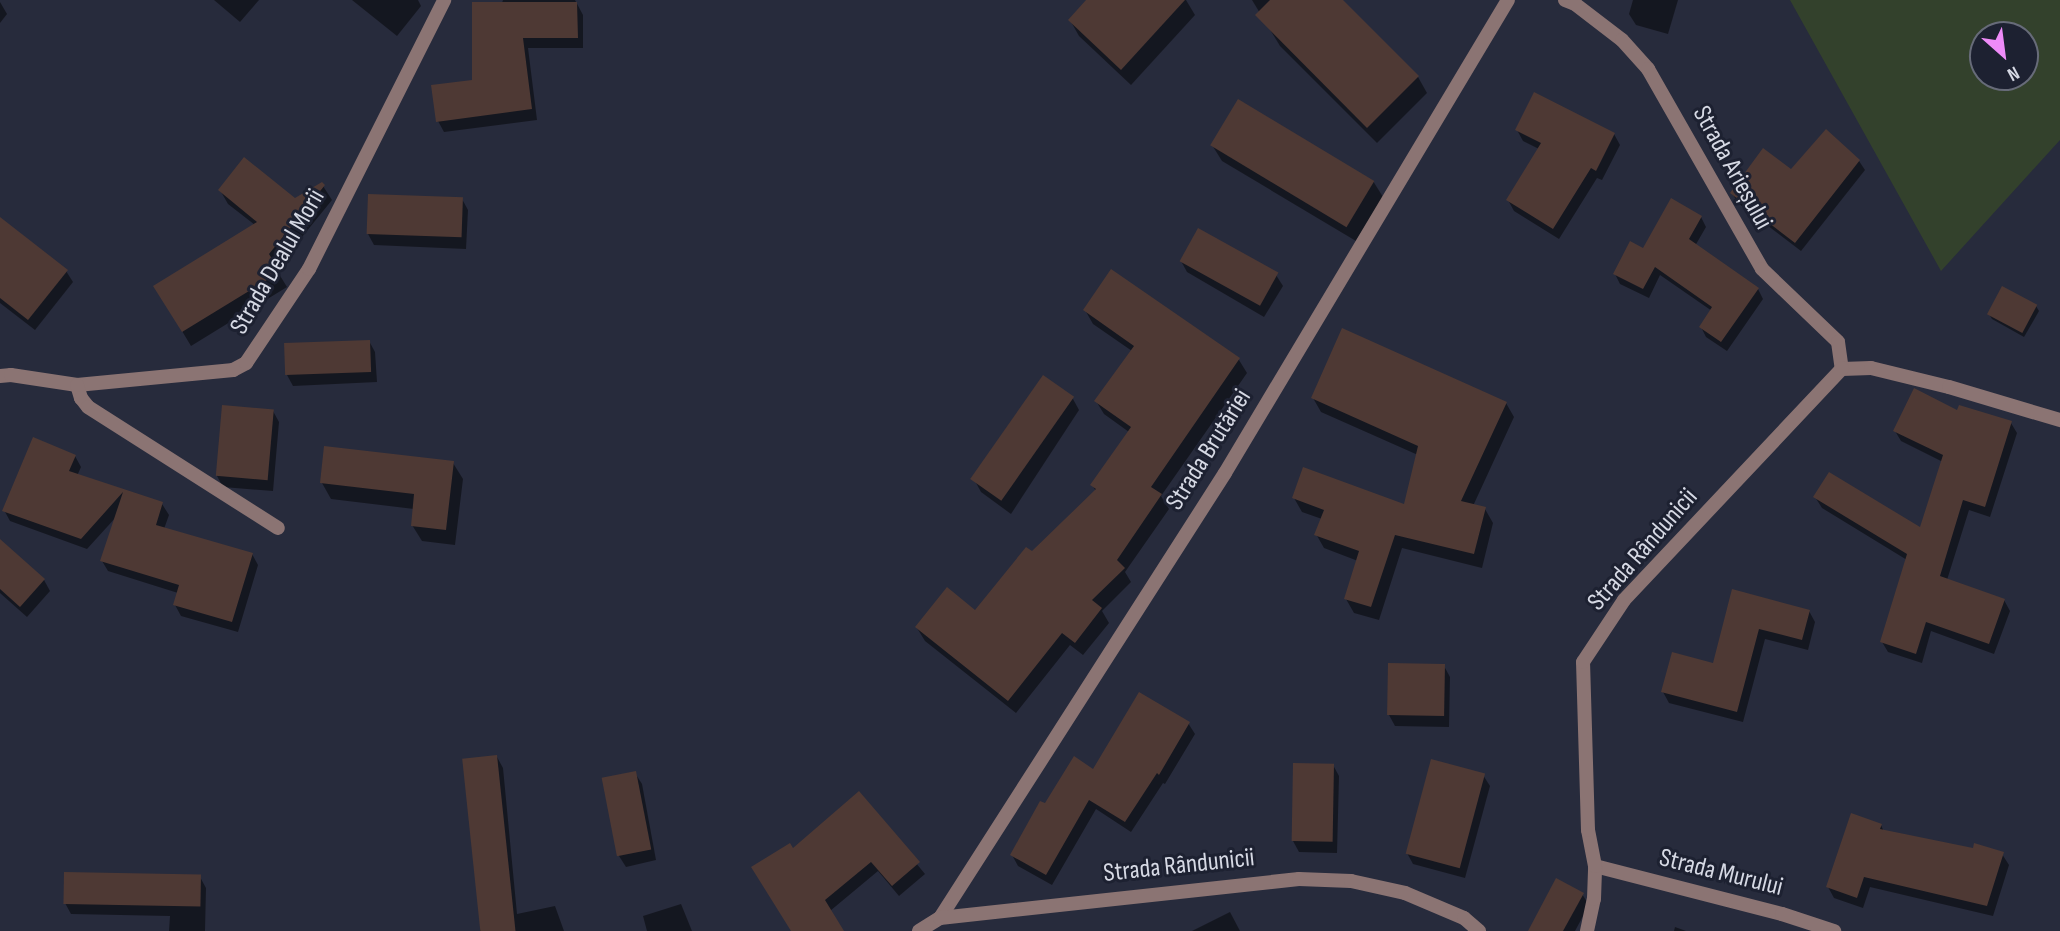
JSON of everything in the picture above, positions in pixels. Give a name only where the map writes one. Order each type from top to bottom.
[{"type":"street","name":"Strada Dealul Morii","points":[[0,376],[11,374],[78,384],[233,370],[246,363],[309,269],[444,0]]},
{"type":"street","name":"Strada Brutăriei","points":[[940,918],[1225,473],[1508,0]]},
{"type":"street","name":"Strada Arieșului","points":[[1565,0],[1575,4],[1622,40],[1648,69],[1762,269],[1838,342],[1842,369]]},
{"type":"street","points":[[1842,369],[1871,368],[1949,387],[2060,420]]},
{"type":"street","name":"Strada Rândunicii","points":[[1587,931],[1594,900],[1595,866],[1588,830],[1583,662],[1625,600],[1842,369]]},
{"type":"street","points":[[78,384],[81,397],[88,407],[278,527]]},
{"type":"street","name":"Strada Murului","points":[[1595,866],[1782,914],[1834,931]]},
{"type":"street","name":"Strada Rândunicii","points":[[919,931],[940,918],[1299,879],[1351,881],[1405,893],[1464,918],[1479,931]]},
{"type":"green space","points":[[1790,0],[2060,0],[2060,140],[1941,271]]},
{"type":"building","points":[[1086,0],[1185,0],[1121,70],[1068,20]]},
{"type":"building","points":[[1270,0],[1343,0],[1419,76],[1367,128],[1255,15]]},
{"type":"building","points":[[472,2],[577,2],[578,38],[523,38],[532,109],[436,122],[431,85],[472,80]]},
{"type":"building","points":[[1534,92],[1615,133],[1596,171],[1591,168],[1553,229],[1506,200],[1541,143],[1515,130]]},
{"type":"building","points":[[1238,99],[1374,181],[1346,227],[1210,145]]},
{"type":"building","points":[[1826,129],[1860,160],[1795,243],[1730,193],[1763,148],[1791,169]]},
{"type":"building","points":[[244,157],[295,198],[322,182],[325,185],[269,254],[280,272],[182,332],[153,286],[257,222],[218,190]]},
{"type":"building","points":[[368,194],[463,197],[462,237],[367,234]]},
{"type":"building","points":[[1671,198],[1702,216],[1689,239],[1759,288],[1721,342],[1699,327],[1712,307],[1655,267],[1643,289],[1613,274],[1630,241],[1643,248]]},
{"type":"building","points":[[0,217],[68,270],[28,320],[0,298]]},
{"type":"building","points":[[1198,228],[1278,273],[1260,306],[1180,261]]},
{"type":"building","points":[[1111,269],[1240,358],[1151,487],[1162,494],[1117,560],[1125,568],[1092,600],[1102,608],[1075,643],[1062,633],[1008,701],[915,627],[947,587],[975,610],[1026,547],[1032,551],[1096,489],[1090,485],[1131,427],[1094,401],[1134,346],[1083,310]]},
{"type":"building","points":[[2002,286],[2037,305],[2022,333],[1987,314]]},
{"type":"building","points":[[1342,328],[1507,402],[1461,501],[1486,507],[1474,554],[1395,535],[1371,607],[1344,599],[1359,551],[1314,535],[1324,510],[1292,498],[1303,467],[1404,504],[1418,446],[1311,398]]},
{"type":"building","points":[[370,340],[371,372],[285,375],[284,343]]},
{"type":"building","points":[[1043,375],[1074,397],[1001,501],[970,479]]},
{"type":"building","points":[[1914,388],[1957,410],[1959,405],[2012,421],[1985,507],[1963,500],[1940,576],[2005,599],[1989,644],[1926,622],[1916,654],[1880,642],[1907,554],[1813,497],[1829,472],[1920,527],[1943,455],[1893,431]]},
{"type":"building","points":[[222,405],[274,410],[268,480],[216,476]]},
{"type":"building","points":[[33,437],[76,455],[69,471],[163,502],[156,525],[253,553],[232,622],[173,605],[179,585],[100,561],[123,492],[81,539],[2,511]]},
{"type":"building","points":[[324,446],[454,461],[446,530],[411,526],[414,494],[320,483]]},
{"type":"building","points":[[0,539],[45,579],[20,607],[0,589]]},
{"type":"building","points":[[1732,589],[1810,610],[1802,640],[1759,629],[1737,712],[1661,692],[1672,652],[1713,663]]},
{"type":"building","points":[[1388,663],[1445,664],[1444,716],[1387,715]]},
{"type":"building","points":[[1139,692],[1190,722],[1159,775],[1157,773],[1125,822],[1089,800],[1046,875],[1010,855],[1040,801],[1045,803],[1074,756],[1093,769]]},
{"type":"building","points":[[497,755],[515,931],[480,931],[462,759]]},
{"type":"building","points":[[1431,759],[1485,773],[1460,868],[1406,854]]},
{"type":"building","points":[[1293,763],[1334,764],[1333,842],[1292,841]]},
{"type":"building","points":[[636,771],[651,850],[617,856],[602,778]]},
{"type":"building","points":[[859,791],[920,862],[892,886],[871,862],[825,900],[844,931],[791,931],[751,867],[790,843],[793,848]]},
{"type":"building","points":[[1851,813],[1882,824],[1880,829],[1973,848],[1974,843],[2004,852],[1987,906],[1864,877],[1857,898],[1826,887]]},
{"type":"building","points":[[64,872],[201,874],[200,906],[63,904]]},
{"type":"building","points":[[1556,878],[1584,893],[1563,931],[1528,931]]}]
